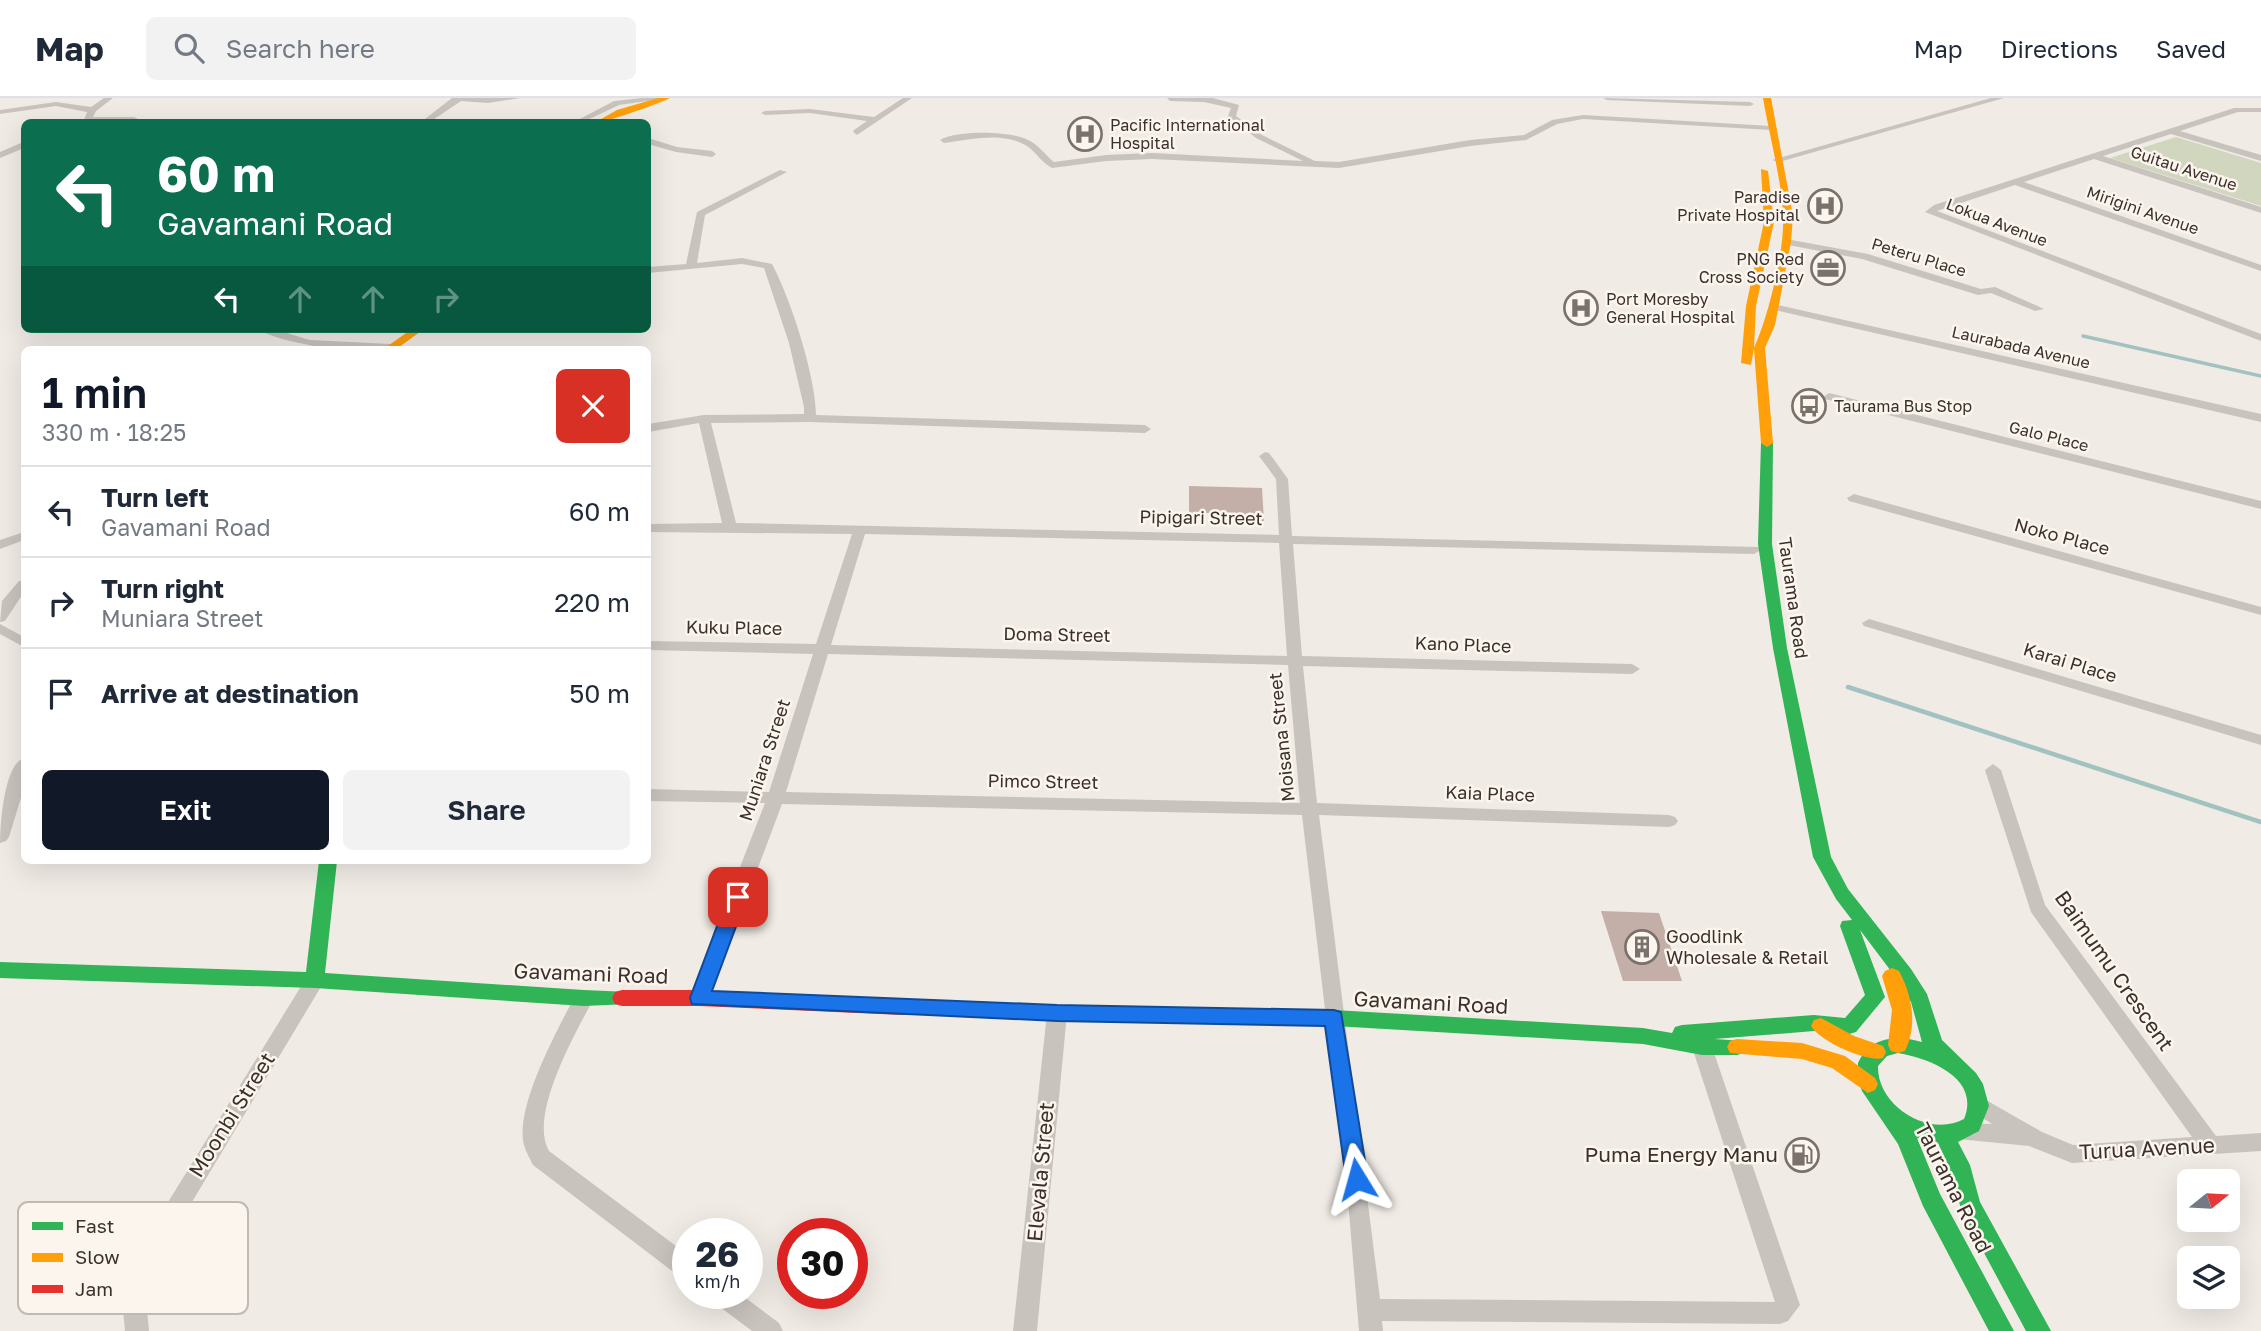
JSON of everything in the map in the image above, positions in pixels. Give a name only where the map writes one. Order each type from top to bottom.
[{"type":"main road","points":[[606,119],[666,98]]},
{"type":"main road","name":"Taurama Road","points":[[1767,98],[1763,157],[1769,222],[1751,306],[1746,353],[1753,460],[1754,550],[1788,771]]},
{"type":"main road","name":"Taurama Road","points":[[1750,101],[1776,160],[1788,216],[1774,307],[1770,315],[1770,325],[1759,348],[1768,456],[1765,544],[1780,648],[1813,822],[1822,856],[1842,894],[1904,974],[1920,1000],[1933,1044],[1954,1065]]},
{"type":"main road","points":[[393,346],[413,333]]},
{"type":"main road","points":[[1796,810],[1824,885],[1849,926],[1894,979],[1904,1003],[1904,1026],[1898,1045]]},
{"type":"main road","points":[[315,980],[328,864]]},
{"type":"main road","name":"Gavamani Road","points":[[1643,1036],[1814,1023],[1850,1026],[1875,997],[1849,926]]},
{"type":"main road","name":"Gavamani Road","points":[[0,970],[315,980],[584,998],[699,998],[1057,1013],[1334,1018],[1643,1036],[1702,1047],[1802,1051],[1838,1062],[1868,1084]]},
{"type":"main road","points":[[1814,1023],[1847,1042],[1876,1052]]},
{"type":"main road","points":[[1898,1045],[1920,1048],[1954,1065],[1976,1092],[1979,1105],[1977,1117],[1970,1126],[1952,1133],[1910,1126],[1881,1105],[1868,1084],[1868,1063],[1876,1052],[1898,1045]]},
{"type":"main road","name":"Taurama Road","points":[[1881,1105],[1908,1139],[1931,1199],[2002,1331]]},
{"type":"main road","name":"Taurama Road","points":[[1952,1133],[1970,1205],[2039,1331]]},
{"type":"street","points":[[85,119],[92,110],[109,98]]},
{"type":"street","points":[[429,119],[457,98],[500,101],[516,98]]},
{"type":"street","points":[[584,119],[617,103],[666,98]]},
{"type":"street","points":[[858,132],[908,98]]},
{"type":"street","points":[[1170,99],[1194,98],[1236,107],[1232,116],[1251,132],[1320,164]]},
{"type":"street","points":[[1607,98],[1750,101]]},
{"type":"street","points":[[1776,160],[2000,98]]},
{"type":"street","points":[[0,112],[56,104],[92,110]]},
{"type":"street","name":"Lokua Avenue","points":[[2261,110],[2237,110],[1937,207],[1930,212],[2261,338]]},
{"type":"street","points":[[765,113],[810,111],[876,120]]},
{"type":"street","points":[[944,140],[998,137],[1020,139],[1033,146],[1052,165],[1152,156],[1339,165],[1470,143],[1525,137],[1555,122],[1583,117],[1764,129]]},
{"type":"street","points":[[2173,132],[2261,158]]},
{"type":"street","points":[[651,142],[676,149],[712,154]]},
{"type":"street","points":[[0,155],[21,146]]},
{"type":"street","name":"Guitau Avenue","points":[[2097,157],[2261,209]]},
{"type":"street","points":[[691,267],[700,214],[783,172]]},
{"type":"street","name":"Mirigini Avenue","points":[[2015,182],[2261,268]]},
{"type":"street","name":"Peteru Place","points":[[1786,242],[1864,256],[1982,293],[1991,289],[2039,309]]},
{"type":"street","points":[[651,270],[745,262],[762,262],[768,266],[805,374],[811,403],[810,418]]},
{"type":"street","name":"Laurabada Avenue","points":[[1774,307],[2261,418]]},
{"type":"street","points":[[271,333],[284,340],[301,343],[354,346]]},
{"type":"street","name":"Galo Place","points":[[1829,397],[2261,505]]},
{"type":"street","points":[[651,428],[704,419],[810,418],[1145,429]]},
{"type":"street","points":[[704,419],[730,527]]},
{"type":"street","name":"Moisana Street","points":[[1265,456],[1282,479],[1293,660],[1334,1018],[1360,1206],[1371,1321]]},
{"type":"street","name":"Noko Place","points":[[1854,498],[2261,611]]},
{"type":"street","name":"Pipigari Street","points":[[651,528],[730,527],[1754,550]]},
{"type":"street","name":"Muniara Street","points":[[699,998],[776,796],[820,649],[860,530]]},
{"type":"street","points":[[0,545],[21,537]]},
{"type":"street","points":[[0,618],[21,588]]},
{"type":"street","name":"Karai Place","points":[[1869,623],[2261,740]]},
{"type":"street","points":[[0,628],[21,641]]},
{"type":"street","name":"Kuku Place","points":[[651,645],[820,649]]},
{"type":"street","name":"Doma Street","points":[[820,649],[1293,660]]},
{"type":"street","name":"Kano Place","points":[[1293,660],[1632,669]]},
{"type":"street","name":"Baimumu Crescent","points":[[1993,770],[2037,906],[2211,1146]]},
{"type":"street","points":[[0,837],[21,773]]},
{"type":"street","name":"Pimco Street","points":[[651,795],[1309,809]]},
{"type":"street","name":"Kaia Place","points":[[1309,809],[1669,821]]},
{"type":"street","name":"Moonbi Street","points":[[180,1202],[315,980]]},
{"type":"street","points":[[584,998],[563,1037],[543,1091],[534,1119],[534,1142],[541,1158],[672,1257]]},
{"type":"street","name":"Elevala Street","points":[[1026,1331],[1057,1013]]},
{"type":"street","points":[[1371,1321],[1780,1314],[1788,1305],[1702,1047]]},
{"type":"street","name":"Turua Avenue","points":[[1979,1105],[2035,1139],[2072,1154],[2261,1142]]},
{"type":"street","name":"Turua Avenue","points":[[1952,1133],[2000,1133],[2035,1139]]},
{"type":"street","points":[[741,1309],[771,1331]]},
{"type":"green space","points":[[2176,137],[2261,163],[2261,206],[2110,158]]},
{"type":"building","points":[[1189,486],[1262,488],[1264,521],[1217,520],[1215,513],[1189,513]]},
{"type":"building","name":"Goodlink Wholesale & Retail","points":[[1601,911],[1659,913],[1682,981],[1623,981]]},
{"type":"waterway","points":[[2083,336],[2261,376]]},
{"type":"waterway","points":[[1848,687],[2261,822]]},
{"type":"traffic: fast","points":[[1767,443],[1765,544],[1780,648],[1822,857],[1842,894],[1904,974],[1920,1000],[1933,1044],[1954,1065]]},
{"type":"traffic: fast","points":[[315,980],[328,864]]},
{"type":"traffic: fast","points":[[1682,1033],[1814,1023],[1849,1026],[1875,997],[1849,926]]},
{"type":"traffic: fast","points":[[0,970],[315,980],[584,998],[622,998]]},
{"type":"traffic: fast","points":[[903,1007],[1334,1018],[1643,1036],[1702,1047],[1737,1047]]},
{"type":"traffic: fast","points":[[1898,1045],[1936,1055],[1969,1079],[1976,1090],[1979,1103],[1972,1125],[1957,1133],[1932,1134],[1906,1124],[1883,1106],[1869,1085],[1868,1063],[1881,1049],[1898,1045]]},
{"type":"traffic: fast","points":[[1891,1118],[1907,1139],[1931,1199],[2002,1331]]},
{"type":"traffic: fast","points":[[1944,1134],[1959,1165],[1970,1205],[2039,1331]]},
{"type":"traffic: slow","points":[[606,119],[666,98]]},
{"type":"traffic: slow","points":[[1767,98],[1788,216],[1786,242],[1770,325],[1759,348],[1767,443]]},
{"type":"traffic: slow","points":[[1747,363],[1751,306],[1769,222],[1764,171]]},
{"type":"traffic: slow","points":[[394,346],[413,333]]},
{"type":"traffic: slow","points":[[1892,976],[1902,1010],[1898,1045]]},
{"type":"traffic: slow","points":[[1821,1026],[1847,1042],[1876,1052]]},
{"type":"traffic: slow","points":[[1737,1047],[1802,1051],[1838,1062],[1868,1084]]},
{"type":"traffic: jam","points":[[622,998],[699,998],[903,1007]]},
{"type":"place","name":"Pacific International Hospital","points":[[1085,134]]},
{"type":"place","name":"Paradise Private Hospital","points":[[1825,206]]},
{"type":"place","name":"PNG Red Cross Society","points":[[1828,268]]},
{"type":"place","name":"Port Moresby General Hospital","points":[[1581,308]]},
{"type":"place","name":"Taurama Bus Stop","points":[[1809,406]]},
{"type":"place","name":"Goodlink Wholesale & Retail","points":[[1642,947]]},
{"type":"place","name":"Puma Energy Manu","points":[[1802,1155]]},
{"type":"route","points":[[738,897],[699,998],[1057,1013],[1334,1018],[1357,1179]]}]
